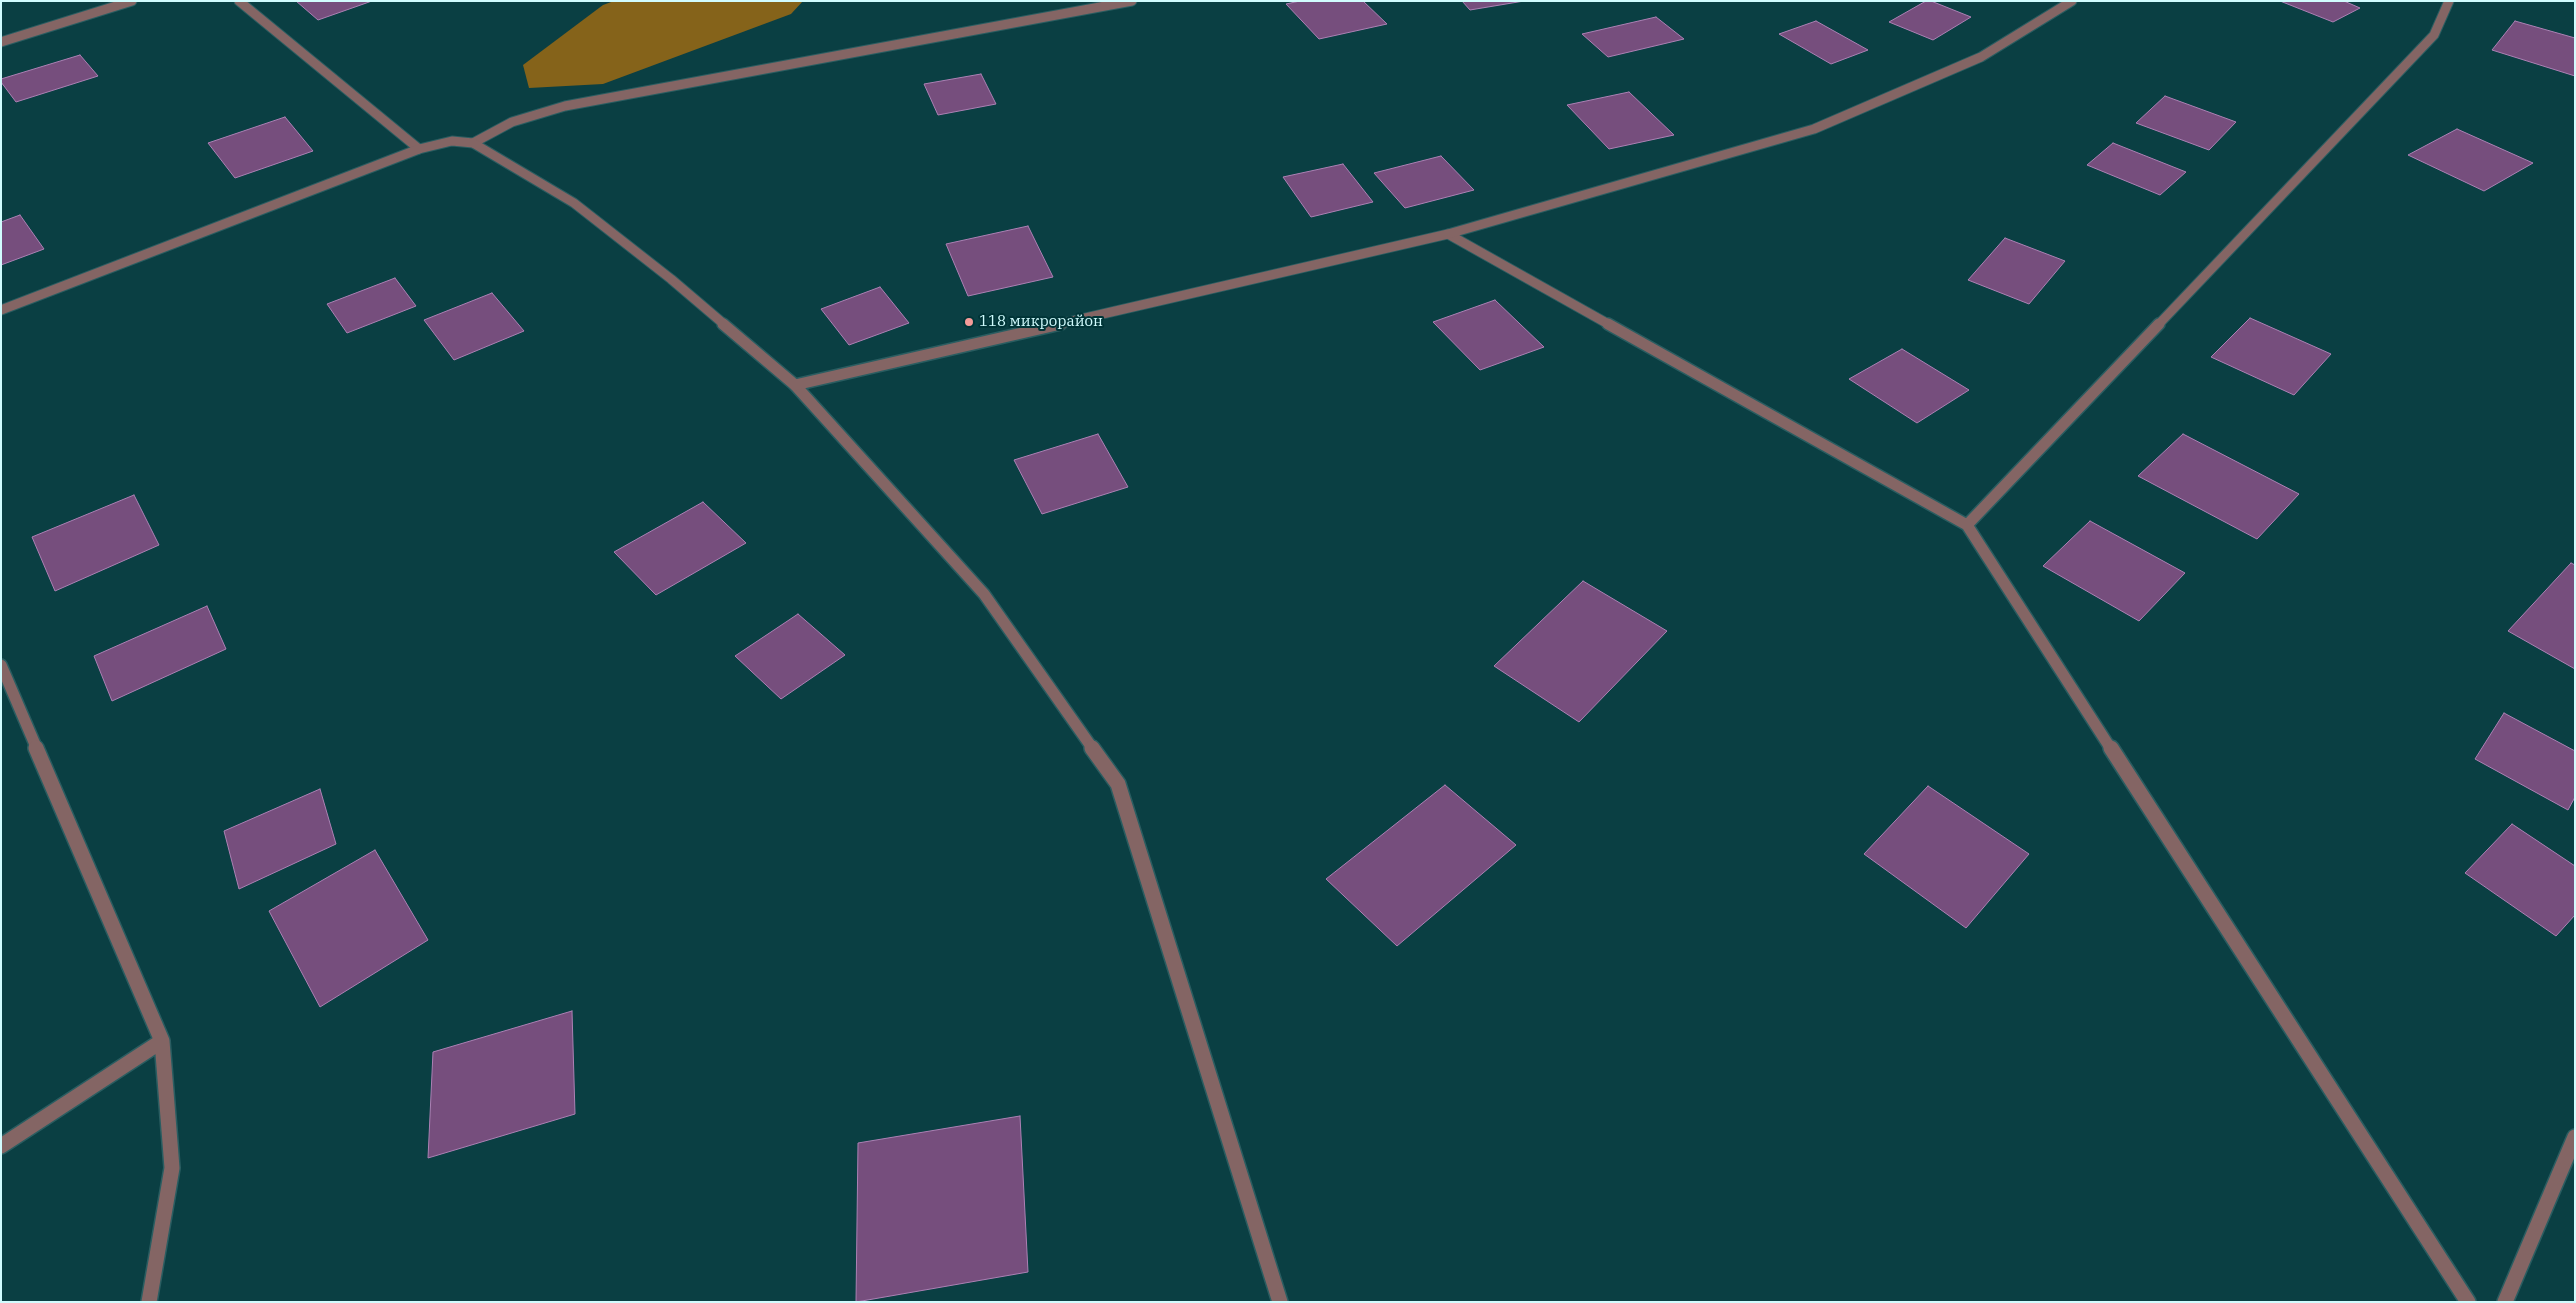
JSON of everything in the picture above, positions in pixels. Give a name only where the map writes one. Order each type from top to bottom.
[{"type":"street","points":[[1,42],[132,1]]},
{"type":"street","points":[[239,1],[419,149]]},
{"type":"street","points":[[473,143],[512,122],[565,106],[1132,1]]},
{"type":"street","points":[[795,384],[1448,234],[1814,129],[1981,57],[2072,1]]},
{"type":"street","points":[[1967,525],[2434,35],[2449,1]]},
{"type":"street","points":[[1,310],[419,149],[452,141],[473,143],[574,203],[671,280],[795,384],[984,594],[1118,784],[1280,1302]]},
{"type":"street","points":[[1448,234],[1967,525],[2468,1302]]},
{"type":"street","points":[[1,665],[162,1041],[172,1168],[149,1302]]},
{"type":"street","points":[[1,1146],[162,1041]]},
{"type":"street","points":[[2505,1302],[2575,1137]]},
{"type":"shaded area","points":[[614,1],[803,1],[791,14],[603,84],[529,88],[523,65],[603,5]]},
{"type":"building","points":[[296,1],[372,1],[318,20]]},
{"type":"building","points":[[1300,1],[1363,1],[1387,24],[1319,39],[1286,4]]},
{"type":"building","points":[[1462,1],[1524,1],[1470,10]]},
{"type":"building","points":[[1926,1],[1931,1],[1971,17],[1933,40],[1889,22]]},
{"type":"building","points":[[2280,1],[2344,1],[2360,8],[2333,22]]},
{"type":"building","points":[[1656,17],[1684,39],[1608,57],[1582,34]]},
{"type":"building","points":[[1816,21],[1868,50],[1831,64],[1779,34]]},
{"type":"building","points":[[2515,21],[2575,38],[2575,76],[2492,50]]},
{"type":"building","points":[[80,55],[98,76],[16,102],[1,82],[1,79]]},
{"type":"building","points":[[981,74],[996,104],[938,115],[924,84]]},
{"type":"building","points":[[1629,92],[1674,135],[1609,149],[1567,105]]},
{"type":"building","points":[[2165,96],[2236,122],[2209,150],[2136,123]]},
{"type":"building","points":[[285,117],[313,151],[235,178],[208,143]]},
{"type":"building","points":[[2457,129],[2533,163],[2484,191],[2408,155]]},
{"type":"building","points":[[2113,143],[2186,172],[2160,195],[2087,165]]},
{"type":"building","points":[[1441,156],[1474,190],[1405,208],[1374,173]]},
{"type":"building","points":[[1343,164],[1373,202],[1311,217],[1283,177]]},
{"type":"building","points":[[20,215],[44,249],[1,265],[1,222]]},
{"type":"building","points":[[1028,226],[1053,277],[968,296],[946,244]]},
{"type":"building","points":[[2005,238],[2065,261],[2029,304],[1968,280]]},
{"type":"building","points":[[395,278],[416,306],[347,333],[327,304]]},
{"type":"building","points":[[880,287],[909,323],[849,345],[821,309]]},
{"type":"building","points":[[492,293],[524,331],[454,360],[424,320]]},
{"type":"building","points":[[1495,300],[1544,347],[1480,370],[1433,322]]},
{"type":"building","points":[[2250,318],[2331,354],[2294,395],[2211,357]]},
{"type":"building","points":[[1902,349],[1969,390],[1917,423],[1849,379]]},
{"type":"building","points":[[1098,434],[1128,487],[1042,514],[1014,460]]},
{"type":"building","points":[[2183,434],[2299,494],[2257,539],[2138,476]]},
{"type":"building","points":[[134,495],[159,545],[55,591],[32,537]]},
{"type":"building","points":[[703,502],[746,543],[656,595],[614,552]]},
{"type":"building","points":[[2090,521],[2185,573],[2139,621],[2043,566]]},
{"type":"building","points":[[2571,563],[2575,565],[2575,669],[2508,631]]},
{"type":"building","points":[[1583,581],[1667,631],[1579,722],[1494,666]]},
{"type":"building","points":[[207,606],[226,649],[112,701],[94,656]]},
{"type":"building","points":[[798,614],[845,655],[781,699],[735,656]]},
{"type":"building","points":[[2504,713],[2575,751],[2575,797],[2568,810],[2475,759]]},
{"type":"building","points":[[1445,785],[1516,845],[1397,946],[1326,879]]},
{"type":"building","points":[[1928,786],[2029,854],[1966,928],[1864,854]]},
{"type":"building","points":[[320,789],[336,844],[239,889],[224,831]]},
{"type":"building","points":[[2512,824],[2575,866],[2575,915],[2556,936],[2465,873]]},
{"type":"building","points":[[375,850],[428,940],[320,1007],[269,911]]},
{"type":"building","points":[[572,1011],[575,1114],[428,1158],[433,1052]]},
{"type":"building","points":[[1020,1116],[1028,1272],[856,1302],[858,1143]]},
{"type":"place","name":"118 микрорайон","points":[[969,322]]}]
